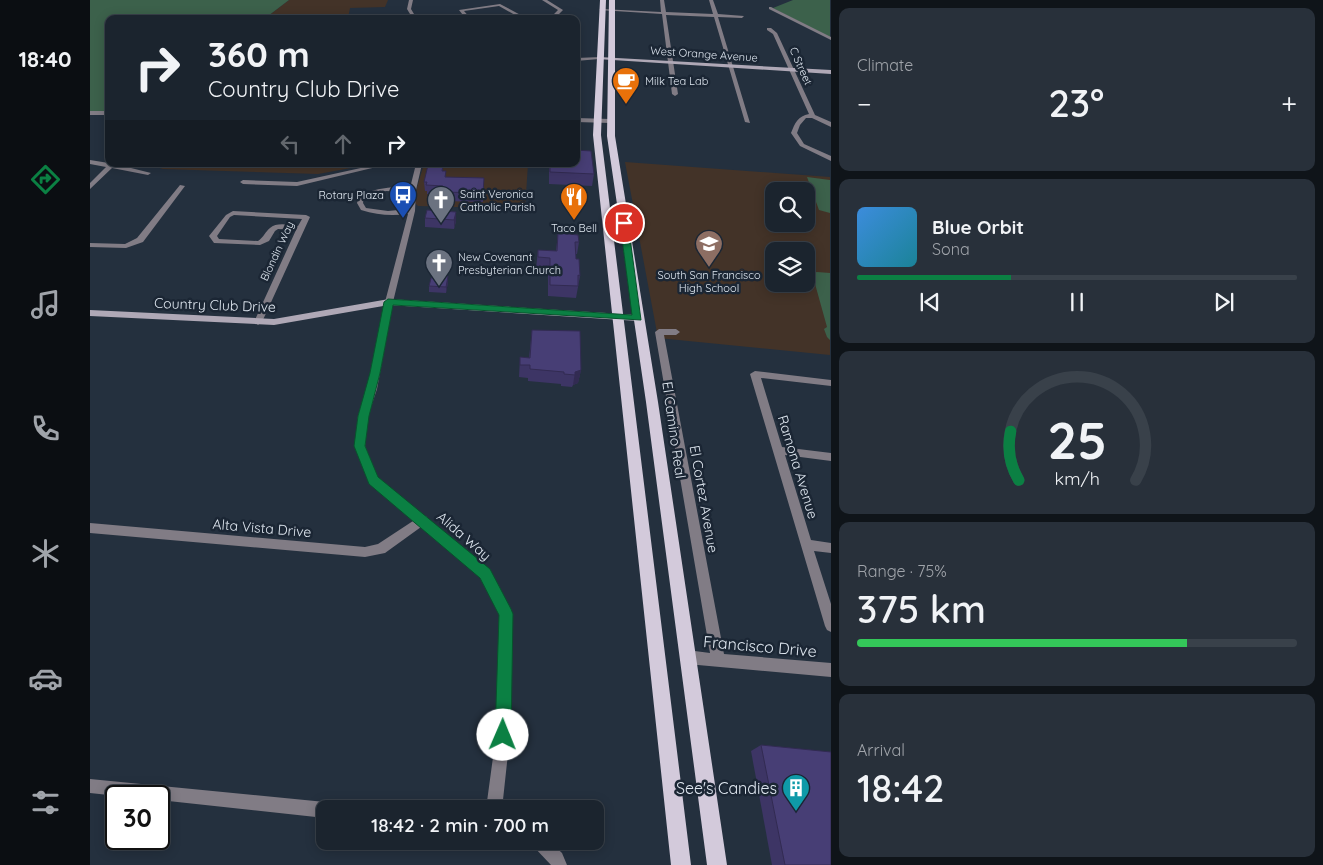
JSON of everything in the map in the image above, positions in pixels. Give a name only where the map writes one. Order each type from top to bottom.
[{"type":"main road","points":[[603,0],[596,121],[681,865]]},
{"type":"main road","name":"El Camino Real","points":[[612,0],[610,121],[652,402],[717,865]]},
{"type":"street","points":[[411,0],[413,15]]},
{"type":"street","points":[[544,0],[561,10],[555,15]]},
{"type":"street","points":[[662,0],[675,94]]},
{"type":"street","points":[[711,0],[748,122]]},
{"type":"street","points":[[465,15],[461,10],[493,5],[505,7],[519,15]]},
{"type":"street","points":[[770,8],[830,39]]},
{"type":"street","points":[[602,10],[742,17]]},
{"type":"street","name":"C Street","points":[[769,29],[775,33],[812,115]]},
{"type":"street","name":"West Orange Avenue","points":[[580,60],[611,58],[830,72]]},
{"type":"street","points":[[90,113],[105,113]]},
{"type":"street","points":[[830,125],[812,115],[798,121],[794,133],[802,145],[830,159]]},
{"type":"street","points":[[580,120],[610,121]]},
{"type":"street","points":[[90,162],[105,163]]},
{"type":"street","points":[[90,187],[109,167]]},
{"type":"street","points":[[124,167],[148,173]]},
{"type":"street","points":[[243,182],[297,184],[373,167]]},
{"type":"street","name":"Alida Way","points":[[418,167],[413,190],[412,211],[388,302],[375,373],[363,416],[360,446],[373,480],[423,520],[485,574],[506,614],[503,735],[495,800]]},
{"type":"street","points":[[90,245],[126,246],[140,240],[182,186]]},
{"type":"street","points":[[412,211],[376,214],[364,209],[360,203],[361,197],[374,190],[387,188],[413,190]]},
{"type":"street","name":"Blondin Way","points":[[258,322],[306,217],[233,213],[228,216],[212,238],[217,241],[257,243],[265,241],[272,230],[278,227],[300,228]]},
{"type":"street","name":"Country Club Drive","points":[[90,313],[258,322],[287,321],[388,302],[638,318]]},
{"type":"street","name":"El Cortez Avenue","points":[[676,332],[659,332],[718,659]]},
{"type":"street","name":"Ramona Avenue","points":[[830,383],[755,374],[830,626]]},
{"type":"street","points":[[778,450],[830,456]]},
{"type":"street","name":"Alta Vista Drive","points":[[90,528],[365,552],[381,549],[423,520]]},
{"type":"street","points":[[807,545],[830,548]]},
{"type":"street","name":"Francisco Drive","points":[[687,656],[830,670]]},
{"type":"street","points":[[90,786],[316,809]]},
{"type":"street","points":[[547,850],[559,865]]},
{"type":"shaded area","points":[[289,0],[388,0],[385,7],[350,8],[349,15],[269,15]]},
{"type":"shaded area","name":"South San Francisco High School","points":[[625,162],[830,177],[830,355],[658,338]]},
{"type":"shaded area","points":[[156,167],[356,167],[318,174],[163,169]]},
{"type":"shaded area","points":[[423,167],[528,167],[525,209],[418,206],[415,203],[415,194]]},
{"type":"green space","points":[[90,0],[289,0],[269,15],[105,15],[105,111],[90,111]]},
{"type":"green space","points":[[793,0],[830,0],[830,38],[773,8]]},
{"type":"green space","points":[[807,177],[830,180],[830,213],[819,210],[815,199],[815,182],[809,182]]},
{"type":"green space","points":[[815,272],[830,273],[830,340],[824,329],[827,327],[815,284]]},
{"type":"building","points":[[580,150],[591,151],[594,174],[550,172],[550,167],[580,167]]},
{"type":"building","points":[[428,167],[443,167],[442,171],[446,171],[445,177],[484,178],[483,193],[442,192],[443,186],[426,185],[427,182],[424,182]]},
{"type":"building","points":[[427,210],[456,212],[454,220],[425,218]]},
{"type":"building","points":[[558,233],[578,235],[579,242],[575,242],[576,259],[579,259],[580,276],[578,275],[578,286],[550,285],[550,258],[538,257],[538,250],[557,251]]},
{"type":"building","points":[[432,275],[448,276],[446,287],[429,286]]},
{"type":"building","points":[[532,330],[580,331],[581,370],[575,372],[575,375],[564,374],[564,372],[530,369],[530,365],[520,365],[520,357],[530,358]]},
{"type":"building","name":"See's Candies","points":[[761,745],[831,752],[831,865],[785,865]]},
{"type":"place","name":"Milk Tea Lab","points":[[626,105]]},
{"type":"place","name":"Rotary Plaza","points":[[403,219]]},
{"type":"place","name":"Taco Bell","points":[[574,221]]},
{"type":"place","name":"Saint Veronica Catholic Parish","points":[[441,224]]},
{"type":"place","name":"South San Francisco High School","points":[[709,268]]},
{"type":"place","name":"New Covenant Presbyterian Church","points":[[439,287]]},
{"type":"place","name":"See's Candies","points":[[796,812]]},
{"type":"route","points":[[503,735],[506,614],[485,574],[423,520],[373,480],[360,446],[363,416],[372,389],[388,302],[638,318],[624,223]]}]
